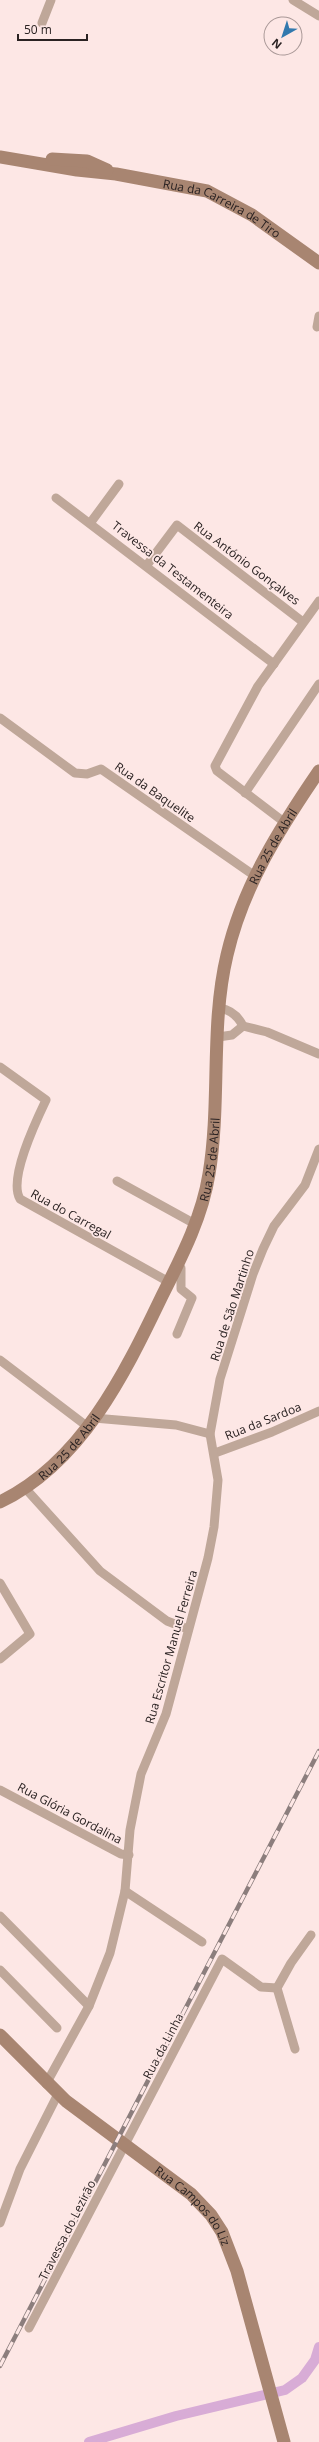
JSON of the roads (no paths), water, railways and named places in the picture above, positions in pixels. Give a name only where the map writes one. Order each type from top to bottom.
[{"type":"main road","name":"Rua da Carreira de Tiro","points":[[0,157],[77,170],[116,174],[200,189],[224,199],[252,215],[319,263]]},
{"type":"main road","name":"Rua da Carreira de Tiro","points":[[32,162],[52,159],[87,161],[116,174]]},
{"type":"main road","points":[[77,170],[85,166],[87,161]]},
{"type":"main road","name":"Rua 25 de Abril","points":[[0,1502],[25,1488],[51,1466],[91,1422],[135,1350],[169,1282],[195,1224],[209,1174],[214,1128],[220,1008],[226,956],[241,908],[255,876],[284,822],[319,771]]},
{"type":"main road","name":"Rua Campos do Liz","points":[[0,2035],[46,2084],[191,2194],[216,2223],[237,2271],[284,2442]]},
{"type":"street","points":[[42,23],[51,0]]},
{"type":"street","points":[[293,0],[319,16]]},
{"type":"street","points":[[317,327],[319,316]]},
{"type":"street","points":[[91,522],[119,484]]},
{"type":"street","name":"Travessa da Testamenteira","points":[[56,498],[91,522],[274,664]]},
{"type":"street","name":"Rua António Gonçalves","points":[[147,565],[178,525],[303,622]]},
{"type":"street","points":[[284,822],[245,793],[218,771],[215,766],[258,686],[319,601]]},
{"type":"street","points":[[245,793],[319,684]]},
{"type":"street","name":"Rua da Baquelite","points":[[0,718],[75,773],[87,774],[101,768],[255,876]]},
{"type":"street","points":[[220,1008],[233,1013],[240,1019],[243,1026]]},
{"type":"street","points":[[218,1037],[232,1035],[243,1026]]},
{"type":"street","points":[[243,1026],[267,1032],[319,1054]]},
{"type":"street","name":"Rua do Carregal","points":[[0,1067],[48,1096],[32,1129],[16,1183],[16,1193],[20,1199],[169,1282]]},
{"type":"street","name":"Rua de São Martinho","points":[[210,1434],[220,1379],[253,1274],[274,1226],[305,1185],[319,1149]]},
{"type":"street","points":[[117,1181],[195,1224]]},
{"type":"street","points":[[177,1264],[181,1268],[181,1289],[192,1298],[178,1334]]},
{"type":"street","points":[[0,1360],[91,1422],[176,1425],[210,1434]]},
{"type":"street","name":"Rua da Sardoa","points":[[215,1453],[272,1432],[319,1411]]},
{"type":"street","name":"Rua Escritor Manuel Ferreira","points":[[46,2084],[89,2006],[110,1953],[125,1891],[130,1830],[141,1774],[166,1714],[214,1527],[218,1480],[215,1453],[210,1434]]},
{"type":"street","points":[[25,1488],[100,1571],[167,1621],[188,1629]]},
{"type":"street","points":[[0,1583],[30,1634],[0,1659]]},
{"type":"street","name":"Rua Glória Gordalina","points":[[0,1790],[121,1854],[129,1855]]},
{"type":"street","points":[[125,1891],[202,1942]]},
{"type":"street","points":[[0,1916],[89,2006]]},
{"type":"street","points":[[295,2049],[277,1988],[290,1963],[311,1935]]},
{"type":"street","name":"Rua da Linha","points":[[125,2144],[222,1959],[261,1987],[277,1988]]},
{"type":"street","points":[[0,1970],[57,2028]]},
{"type":"street","points":[[0,2223],[20,2169],[58,2094]]},
{"type":"street","name":"Travessa do Lezirão","points":[[29,2328],[125,2144]]},
{"type":"waterway","points":[[89,2442],[176,2416],[285,2390],[302,2378],[315,2360],[319,2347]]},
{"type":"railway","points":[[0,2366],[319,1751]]}]
